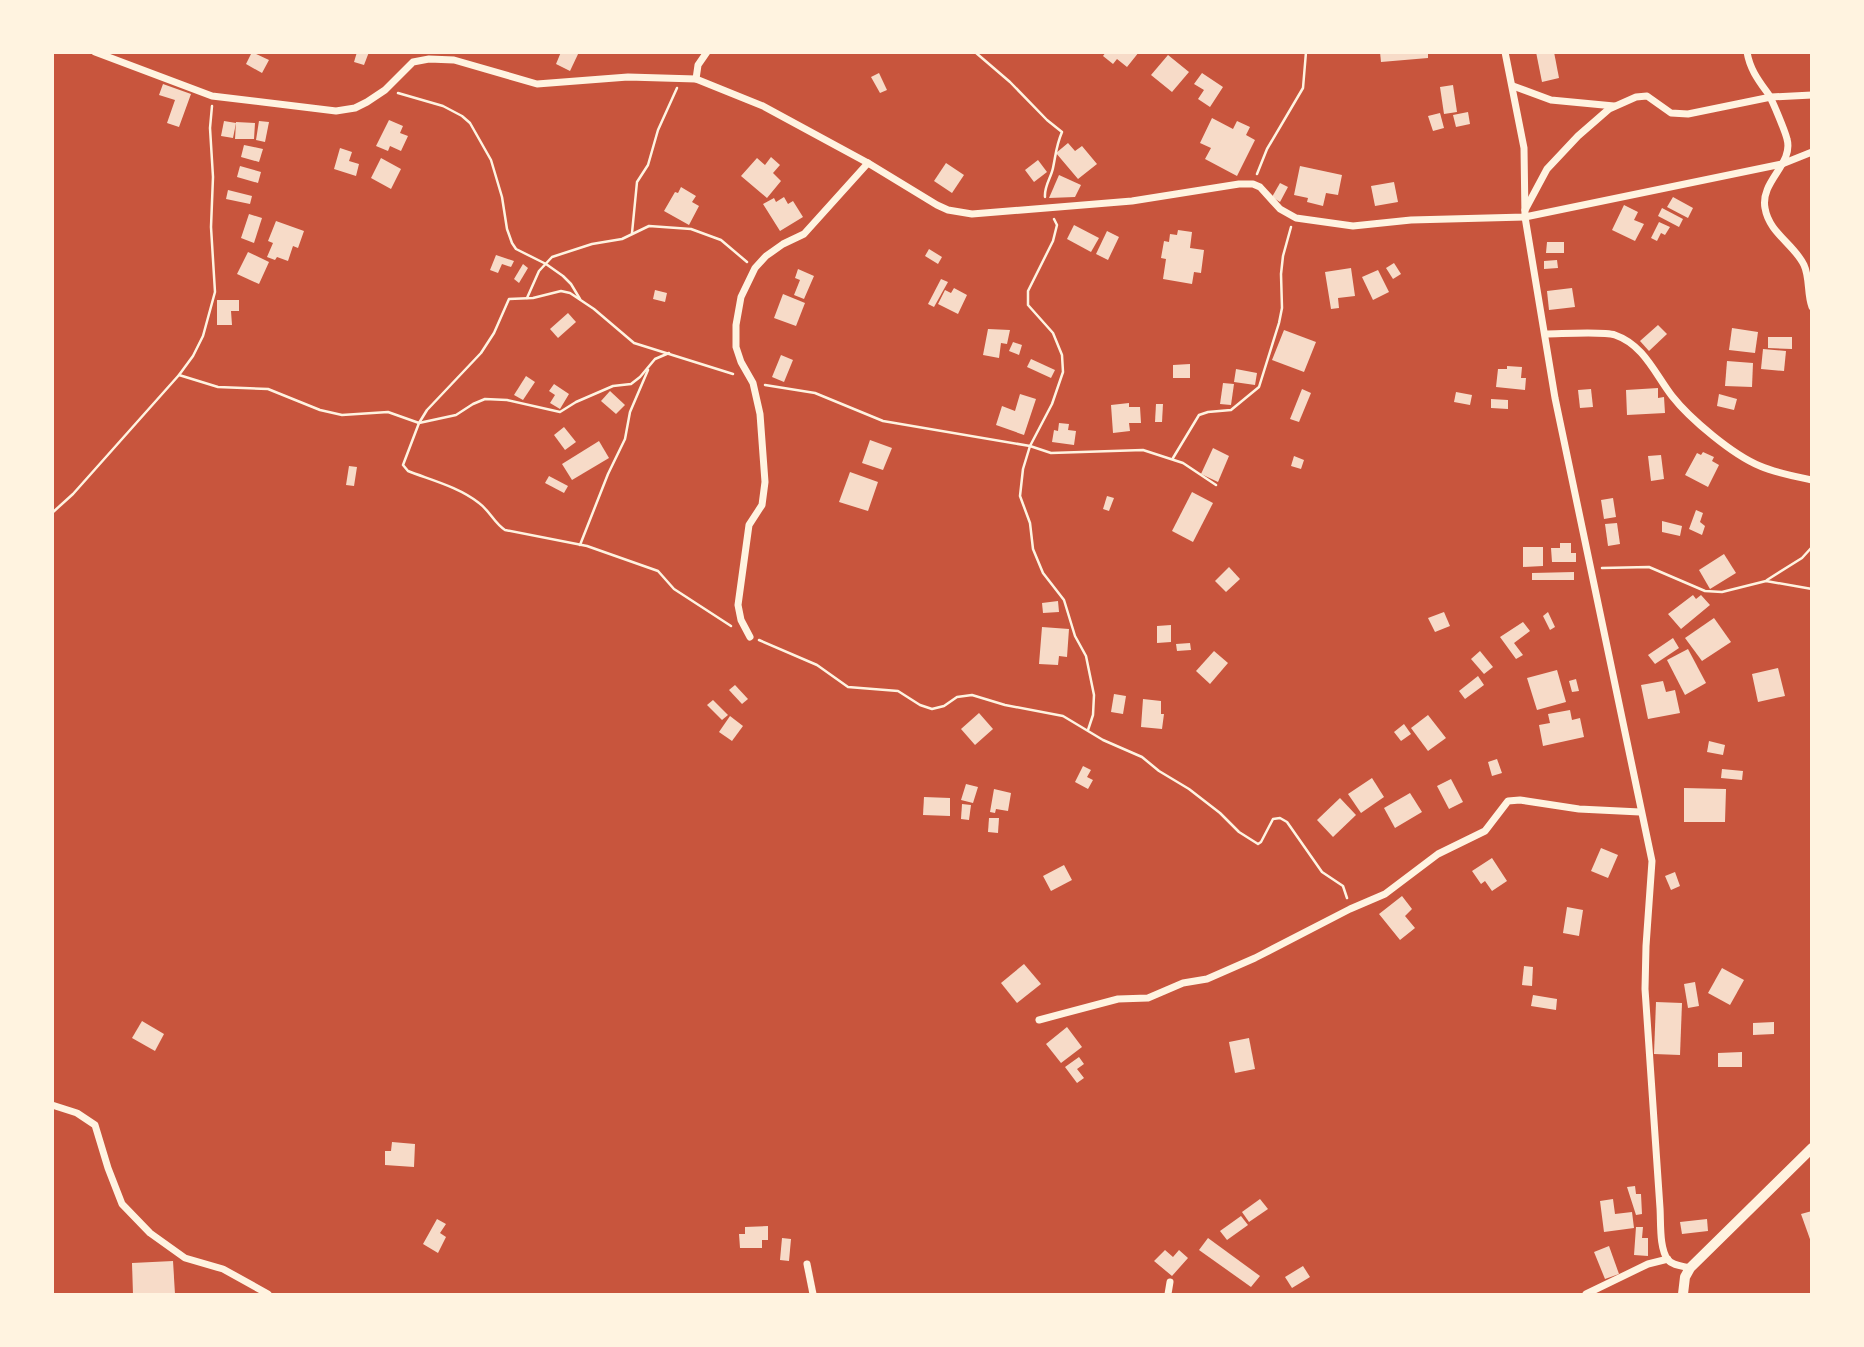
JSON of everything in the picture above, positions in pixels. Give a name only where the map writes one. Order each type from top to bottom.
[{"type":"main road","points":[[1683,1294],[1685,1277],[1690,1268],[1811,1148]]},
{"type":"street","points":[[95,52],[212,96],[336,111],[355,108],[384,90],[413,62],[429,59],[454,60],[537,84],[617,77],[696,79],[763,106],[869,163],[937,205],[972,214],[1132,201],[1253,184],[1265,191],[1280,209],[1296,218],[1353,226],[1525,214],[1782,164],[1811,152]]},
{"type":"street","points":[[696,79],[698,65],[707,52]]},
{"type":"street","points":[[1505,52],[1524,148],[1525,214],[1555,398],[1652,861],[1645,989],[1663,1243],[1668,1259],[1676,1265],[1690,1268]]},
{"type":"street","points":[[1747,52],[1757,79],[1770,97],[1788,141],[1788,153],[1770,181],[1764,207],[1772,227],[1805,268],[1811,307]]},
{"type":"street","points":[[1513,86],[1551,100],[1615,106]]},
{"type":"street","points":[[1525,214],[1548,169],[1578,136],[1615,106],[1636,97],[1647,96],[1671,113],[1688,114],[1770,97],[1811,95]]},
{"type":"street","points":[[750,637],[741,620],[738,605],[749,525],[762,505],[765,489],[764,445],[753,383],[736,347],[736,325],[741,297],[755,268],[766,256],[804,234],[846,184],[869,163]]},
{"type":"street","points":[[1545,334],[1603,332],[1615,335],[1647,357],[1675,399],[1709,432],[1757,465],[1781,474],[1811,480]]},
{"type":"street","points":[[1039,1020],[1118,999],[1147,998],[1183,983],[1207,979],[1255,958],[1385,894],[1438,855],[1485,831],[1508,801],[1640,812]]},
{"type":"street","points":[[52,1105],[78,1113],[95,1125],[122,1204],[150,1233],[185,1258],[223,1269],[268,1294]]},
{"type":"street","points":[[1586,1294],[1648,1264],[1668,1259]]},
{"type":"street","points":[[807,1264],[813,1294]]},
{"type":"street","points":[[1168,1294],[1170,1282]]},
{"type":"path","points":[[975,52],[1062,132],[1055,148],[1053,169],[1045,190],[1047,208],[1057,225],[1053,241],[1028,291],[1028,305],[1053,333],[1062,355],[1063,372],[1052,404],[1030,446],[1023,469],[1020,496],[1030,523],[1033,549],[1053,589],[1064,600],[1075,636],[1086,656],[1094,695],[1093,715],[1088,730]]},
{"type":"path","points":[[1253,184],[1267,149],[1303,88],[1306,52]]},
{"type":"path","points":[[632,234],[637,182],[648,165],[658,130],[681,79]]},
{"type":"path","points":[[384,90],[443,106],[470,123],[491,160],[512,243],[516,249],[546,264],[572,284],[581,300]]},
{"type":"path","points":[[52,513],[73,494],[179,374],[193,356],[203,336],[215,292],[211,227],[214,177],[210,128],[212,96]]},
{"type":"path","points":[[1173,459],[1199,415],[1230,410],[1259,387],[1279,323],[1282,308],[1283,256],[1288,233],[1296,218]]},
{"type":"path","points":[[527,298],[540,271],[552,257],[592,244],[622,239],[649,226],[691,229],[721,240],[755,268]]},
{"type":"path","points":[[1216,485],[1183,463],[1143,450],[1051,453],[1030,446],[883,421],[815,393],[753,383],[738,375],[634,343],[581,300],[561,291],[509,299],[494,333],[481,353],[440,395],[419,423],[403,465],[408,471],[456,489],[477,501],[488,510],[494,523],[505,530],[580,545],[658,571],[674,589],[750,637],[817,665],[848,687],[898,691],[932,709],[944,706],[957,697],[972,695],[1063,716],[1103,740],[1142,757],[1189,789],[1239,832],[1258,844],[1273,819],[1280,818],[1287,822],[1322,872],[1343,886],[1350,909]]},
{"type":"path","points":[[179,374],[218,387],[268,389],[342,415],[388,412],[419,423],[456,415],[485,399],[507,400],[560,412],[613,386],[631,384],[655,359],[669,353]]},
{"type":"path","points":[[580,545],[625,439],[630,412],[649,366]]},
{"type":"path","points":[[1592,569],[1649,567],[1705,591],[1722,592],[1766,581],[1802,558],[1811,547]]},
{"type":"path","points":[[1766,581],[1811,589]]},
{"type":"building","points":[[252,52],[269,60],[262,73],[246,64]]},
{"type":"building","points":[[357,52],[369,52],[364,65],[354,62]]},
{"type":"building","points":[[561,52],[579,52],[570,71],[556,64]]},
{"type":"building","points":[[1106,52],[1139,52],[1127,67],[1117,59],[1113,64],[1103,56]]},
{"type":"building","points":[[1380,52],[1428,52],[1428,58],[1381,62]]},
{"type":"building","points":[[1536,52],[1554,52],[1559,78],[1542,82]]},
{"type":"building","points":[[1168,55],[1189,72],[1172,92],[1151,75]]},
{"type":"building","points":[[879,73],[887,90],[880,93],[871,77]]},
{"type":"building","points":[[1202,73],[1223,87],[1210,107],[1198,99],[1204,90],[1194,84]]},
{"type":"building","points":[[163,84],[191,94],[179,127],[167,123],[175,100],[159,95]]},
{"type":"building","points":[[1453,85],[1457,112],[1444,114],[1440,87]]},
{"type":"building","points":[[1468,112],[1470,124],[1456,127],[1453,115]]},
{"type":"building","points":[[1440,113],[1444,128],[1433,131],[1428,116]]},
{"type":"building","points":[[1212,118],[1233,129],[1237,121],[1250,127],[1246,135],[1255,140],[1237,176],[1205,159],[1211,148],[1200,143]]},
{"type":"building","points":[[389,120],[403,126],[400,133],[408,136],[401,151],[390,146],[388,151],[376,146]]},
{"type":"building","points":[[224,121],[236,123],[233,138],[221,136]]},
{"type":"building","points":[[259,121],[269,122],[265,142],[256,140]]},
{"type":"building","points":[[236,122],[255,123],[254,139],[235,139]]},
{"type":"building","points":[[1068,143],[1075,151],[1082,146],[1097,164],[1078,179],[1056,153]]},
{"type":"building","points":[[244,145],[263,149],[259,162],[241,157]]},
{"type":"building","points":[[340,148],[352,152],[349,161],[359,164],[356,176],[334,169]]},
{"type":"building","points":[[771,157],[780,165],[773,173],[781,181],[767,198],[741,176],[757,158],[765,165]]},
{"type":"building","points":[[381,158],[401,169],[391,189],[371,178]]},
{"type":"building","points":[[1038,160],[1047,172],[1034,182],[1025,170]]},
{"type":"building","points":[[946,163],[964,175],[952,193],[934,181]]},
{"type":"building","points":[[240,166],[261,172],[258,183],[237,177]]},
{"type":"building","points":[[1300,166],[1342,175],[1338,195],[1326,193],[1323,206],[1307,202],[1308,198],[1294,195]]},
{"type":"building","points":[[1059,175],[1081,185],[1075,197],[1049,198]]},
{"type":"building","points":[[1394,182],[1398,202],[1375,206],[1371,186]]},
{"type":"building","points":[[1280,183],[1288,187],[1280,202],[1272,197]]},
{"type":"building","points":[[681,187],[696,196],[692,202],[699,206],[689,225],[664,211]]},
{"type":"building","points":[[228,190],[252,196],[250,204],[226,199]]},
{"type":"building","points":[[784,197],[788,204],[793,201],[803,217],[780,231],[763,204],[774,198],[776,202]]},
{"type":"building","points":[[1673,197],[1693,208],[1688,218],[1667,207]]},
{"type":"building","points":[[1624,205],[1638,212],[1634,220],[1644,224],[1635,241],[1612,230]]},
{"type":"building","points":[[1662,208],[1683,219],[1679,227],[1658,216]]},
{"type":"building","points":[[249,214],[262,218],[254,243],[241,238]]},
{"type":"building","points":[[276,221],[304,231],[298,248],[293,246],[288,261],[267,257],[273,243],[268,241]]},
{"type":"building","points":[[1659,222],[1670,227],[1665,235],[1661,233],[1657,241],[1651,238]]},
{"type":"building","points":[[1074,225],[1099,238],[1091,252],[1067,239]]},
{"type":"building","points":[[1178,230],[1192,232],[1190,248],[1204,250],[1201,273],[1194,272],[1192,284],[1163,279],[1166,259],[1161,258],[1164,241],[1169,242],[1170,234],[1177,235]]},
{"type":"building","points":[[1107,231],[1119,237],[1108,260],[1096,254]]},
{"type":"building","points":[[1547,242],[1564,242],[1564,253],[1546,253]]},
{"type":"building","points":[[929,249],[942,257],[938,264],[925,256]]},
{"type":"building","points":[[248,252],[269,262],[259,284],[237,274]]},
{"type":"building","points":[[496,255],[514,261],[511,267],[502,264],[498,273],[490,270]]},
{"type":"building","points":[[1557,260],[1558,268],[1544,269],[1544,261]]},
{"type":"building","points":[[1394,263],[1401,274],[1393,279],[1386,268]]},
{"type":"building","points":[[523,264],[528,268],[519,283],[514,279]]},
{"type":"building","points":[[1351,268],[1355,296],[1338,298],[1339,308],[1331,309],[1325,272]]},
{"type":"building","points":[[798,269],[814,276],[804,299],[794,295],[800,280],[795,278]]},
{"type":"building","points":[[1378,270],[1389,292],[1373,300],[1362,277]]},
{"type":"building","points":[[941,279],[948,282],[934,307],[928,304]]},
{"type":"building","points":[[954,288],[967,295],[958,314],[938,304],[945,290],[951,293]]},
{"type":"building","points":[[1572,288],[1575,307],[1549,310],[1547,291]]},
{"type":"building","points":[[655,290],[667,293],[665,302],[653,299]]},
{"type":"building","points":[[783,294],[805,303],[796,326],[774,318]]},
{"type":"building","points":[[217,300],[239,300],[239,311],[231,311],[232,325],[217,325]]},
{"type":"building","points":[[568,313],[576,322],[558,338],[550,329]]},
{"type":"building","points":[[1658,325],[1667,334],[1649,351],[1640,341]]},
{"type":"building","points":[[1732,328],[1758,332],[1755,353],[1729,350]]},
{"type":"building","points":[[988,329],[1010,330],[1007,344],[1001,343],[999,358],[983,355]]},
{"type":"building","points":[[1284,330],[1316,342],[1304,372],[1272,360]]},
{"type":"building","points":[[1768,337],[1792,337],[1792,349],[1768,348]]},
{"type":"building","points":[[1013,342],[1022,345],[1019,355],[1009,351]]},
{"type":"building","points":[[1763,349],[1786,351],[1784,371],[1761,369]]},
{"type":"building","points":[[781,355],[793,360],[784,382],[772,377]]},
{"type":"building","points":[[1031,359],[1055,370],[1051,378],[1027,367]]},
{"type":"building","points":[[1727,361],[1753,363],[1752,387],[1725,386]]},
{"type":"building","points":[[1190,364],[1190,378],[1173,378],[1173,365]]},
{"type":"building","points":[[1507,366],[1522,367],[1521,378],[1526,378],[1525,390],[1496,387],[1498,369],[1507,369]]},
{"type":"building","points":[[1236,369],[1257,373],[1255,385],[1234,382]]},
{"type":"building","points":[[526,376],[535,382],[523,400],[514,395]]},
{"type":"building","points":[[1223,383],[1234,384],[1231,405],[1220,404]]},
{"type":"building","points":[[554,384],[569,394],[560,409],[550,403],[555,395],[549,391]]},
{"type":"building","points":[[1658,388],[1658,398],[1664,397],[1665,413],[1627,415],[1626,390]]},
{"type":"building","points":[[1302,389],[1311,393],[1299,422],[1290,419]]},
{"type":"building","points":[[1591,389],[1593,407],[1580,408],[1578,390]]},
{"type":"building","points":[[610,391],[625,405],[616,414],[601,401]]},
{"type":"building","points":[[1456,392],[1472,395],[1470,405],[1454,402]]},
{"type":"building","points":[[1020,394],[1036,399],[1024,435],[996,425],[1002,406],[1015,411]]},
{"type":"building","points":[[1719,394],[1737,399],[1734,410],[1717,406]]},
{"type":"building","points":[[1491,399],[1508,400],[1508,409],[1491,408]]},
{"type":"building","points":[[1129,403],[1129,407],[1140,407],[1141,423],[1129,423],[1130,431],[1113,433],[1111,405]]},
{"type":"building","points":[[1156,404],[1163,404],[1162,422],[1155,422]]},
{"type":"building","points":[[1059,423],[1069,424],[1068,430],[1076,431],[1074,445],[1052,442],[1054,430],[1058,431]]},
{"type":"building","points":[[564,427],[576,442],[565,450],[554,435]]},
{"type":"building","points":[[870,440],[892,448],[883,470],[862,463]]},
{"type":"building","points":[[599,441],[609,458],[572,480],[562,464]]},
{"type":"building","points":[[1213,448],[1229,456],[1218,482],[1201,474]]},
{"type":"building","points":[[1703,452],[1714,457],[1712,461],[1719,465],[1708,487],[1685,475],[1697,453],[1701,455]]},
{"type":"building","points":[[1661,455],[1664,479],[1651,481],[1648,456]]},
{"type":"building","points":[[1294,456],[1304,460],[1301,469],[1291,466]]},
{"type":"building","points":[[349,466],[357,467],[354,486],[346,485]]},
{"type":"building","points":[[850,472],[878,482],[868,511],[839,502]]},
{"type":"building","points":[[549,476],[568,486],[564,493],[545,483]]},
{"type":"building","points":[[1192,492],[1213,503],[1193,542],[1172,531]]},
{"type":"building","points":[[1107,496],[1114,498],[1109,511],[1103,509]]},
{"type":"building","points":[[1613,498],[1616,517],[1604,519],[1601,500]]},
{"type":"building","points":[[1696,510],[1703,513],[1700,522],[1705,526],[1702,535],[1689,529]]},
{"type":"building","points":[[1662,521],[1682,526],[1680,536],[1662,532]]},
{"type":"building","points":[[1617,523],[1620,544],[1608,546],[1605,524]]},
{"type":"building","points":[[1560,543],[1571,543],[1571,553],[1576,553],[1576,562],[1552,562],[1551,548],[1560,548]]},
{"type":"building","points":[[1523,547],[1543,547],[1543,566],[1523,567]]},
{"type":"building","points":[[1724,554],[1736,573],[1710,589],[1699,570]]},
{"type":"building","points":[[1229,567],[1240,579],[1226,592],[1215,581]]},
{"type":"building","points":[[1574,572],[1574,580],[1532,580],[1532,573]]},
{"type":"building","points":[[1693,595],[1696,599],[1701,595],[1710,605],[1681,629],[1668,614]]},
{"type":"building","points":[[1058,601],[1059,612],[1043,613],[1042,603]]},
{"type":"building","points":[[1444,612],[1450,626],[1435,632],[1428,618]]},
{"type":"building","points":[[1548,612],[1555,627],[1550,630],[1543,616]]},
{"type":"building","points":[[1714,618],[1731,642],[1702,661],[1685,638]]},
{"type":"building","points":[[1523,622],[1530,631],[1514,643],[1523,655],[1516,659],[1500,637]]},
{"type":"building","points":[[1171,625],[1171,642],[1157,643],[1157,626]]},
{"type":"building","points":[[1042,627],[1069,629],[1067,657],[1059,656],[1058,665],[1039,664]]},
{"type":"building","points":[[1673,638],[1679,648],[1655,664],[1648,655]]},
{"type":"building","points":[[1190,643],[1191,650],[1177,651],[1176,644]]},
{"type":"building","points":[[1688,649],[1706,683],[1685,695],[1667,660]]},
{"type":"building","points":[[1214,651],[1228,663],[1210,684],[1196,671]]},
{"type":"building","points":[[1480,651],[1493,667],[1484,674],[1471,659]]},
{"type":"building","points":[[1778,668],[1785,696],[1758,702],[1752,674]]},
{"type":"building","points":[[1557,670],[1566,702],[1537,710],[1527,678]]},
{"type":"building","points":[[1478,676],[1484,685],[1465,699],[1459,691]]},
{"type":"building","points":[[1576,679],[1579,691],[1572,692],[1569,681]]},
{"type":"building","points":[[1663,681],[1666,692],[1675,690],[1680,713],[1648,719],[1641,685]]},
{"type":"building","points":[[735,685],[748,699],[742,704],[729,690]]},
{"type":"building","points":[[1114,694],[1126,696],[1123,714],[1111,712]]},
{"type":"building","points":[[1143,699],[1161,701],[1161,714],[1164,714],[1162,729],[1141,727]]},
{"type":"building","points":[[713,700],[728,715],[722,720],[707,705]]},
{"type":"building","points":[[1570,710],[1572,720],[1580,718],[1584,737],[1543,746],[1539,725],[1550,723],[1548,714]]},
{"type":"building","points":[[979,713],[993,729],[975,745],[961,729]]},
{"type":"building","points":[[1428,715],[1446,738],[1428,751],[1411,728]]},
{"type":"building","points":[[730,716],[743,726],[732,741],[719,732]]},
{"type":"building","points":[[1404,724],[1411,734],[1401,741],[1394,732]]},
{"type":"building","points":[[1709,741],[1725,745],[1723,755],[1707,752]]},
{"type":"building","points":[[1497,759],[1502,773],[1492,776],[1488,762]]},
{"type":"building","points":[[1083,766],[1091,770],[1087,777],[1093,780],[1088,789],[1075,782]]},
{"type":"building","points":[[1722,769],[1743,771],[1742,780],[1721,778]]},
{"type":"building","points":[[1372,778],[1384,797],[1361,813],[1348,794]]},
{"type":"building","points":[[1451,779],[1463,802],[1449,809],[1437,786]]},
{"type":"building","points":[[966,784],[978,787],[973,803],[961,800]]},
{"type":"building","points":[[1684,788],[1726,789],[1725,822],[1684,822]]},
{"type":"building","points":[[994,789],[1011,793],[1008,811],[996,809],[995,813],[990,812]]},
{"type":"building","points":[[1410,793],[1422,812],[1395,828],[1384,808]]},
{"type":"building","points":[[924,797],[950,798],[950,816],[923,815]]},
{"type":"building","points":[[1340,798],[1356,815],[1333,837],[1317,820]]},
{"type":"building","points":[[962,804],[971,805],[969,820],[961,819]]},
{"type":"building","points":[[989,818],[999,818],[998,833],[988,832]]},
{"type":"building","points":[[1601,848],[1618,855],[1608,878],[1591,871]]},
{"type":"building","points":[[1492,858],[1507,881],[1492,891],[1485,881],[1481,884],[1472,871]]},
{"type":"building","points":[[1064,865],[1072,880],[1051,891],[1043,876]]},
{"type":"building","points":[[1675,872],[1680,886],[1671,890],[1665,876]]},
{"type":"building","points":[[1402,896],[1412,909],[1405,916],[1415,928],[1400,940],[1379,914]]},
{"type":"building","points":[[1567,907],[1583,910],[1579,936],[1563,933]]},
{"type":"building","points":[[1024,964],[1041,984],[1017,1003],[1001,983]]},
{"type":"building","points":[[1524,966],[1533,967],[1532,986],[1522,985]]},
{"type":"building","points":[[1722,968],[1744,980],[1730,1005],[1708,993]]},
{"type":"building","points":[[1695,982],[1699,1006],[1688,1008],[1684,984]]},
{"type":"building","points":[[1533,995],[1557,999],[1556,1010],[1531,1006]]},
{"type":"building","points":[[1656,1002],[1682,1003],[1680,1055],[1654,1054]]},
{"type":"building","points":[[142,1021],[164,1034],[155,1051],[132,1038]]},
{"type":"building","points":[[1774,1022],[1774,1034],[1753,1035],[1753,1023]]},
{"type":"building","points":[[1067,1027],[1082,1047],[1061,1063],[1046,1044]]},
{"type":"building","points":[[1249,1038],[1255,1069],[1235,1073],[1229,1042]]},
{"type":"building","points":[[1742,1052],[1742,1067],[1718,1067],[1718,1053]]},
{"type":"building","points":[[1079,1057],[1084,1064],[1077,1069],[1084,1078],[1077,1083],[1065,1067]]},
{"type":"building","points":[[392,1142],[415,1144],[414,1167],[385,1165],[385,1151],[391,1151]]},
{"type":"building","points":[[1635,1186],[1636,1194],[1641,1194],[1642,1214],[1636,1215],[1627,1187]]},
{"type":"building","points":[[1260,1199],[1268,1209],[1249,1222],[1242,1212]]},
{"type":"building","points":[[1613,1199],[1615,1214],[1632,1212],[1634,1228],[1604,1232],[1600,1201]]},
{"type":"building","points":[[1812,1211],[1812,1242],[1811,1242],[1801,1214]]},
{"type":"building","points":[[1241,1216],[1248,1225],[1227,1240],[1220,1231]]},
{"type":"building","points":[[437,1219],[446,1224],[440,1233],[446,1237],[438,1253],[423,1244]]},
{"type":"building","points":[[1707,1219],[1708,1231],[1682,1234],[1680,1222]]},
{"type":"building","points":[[768,1226],[768,1240],[762,1240],[762,1248],[740,1248],[739,1234],[745,1234],[745,1227]]},
{"type":"building","points":[[1636,1227],[1643,1227],[1642,1238],[1648,1238],[1648,1256],[1634,1255]]},
{"type":"building","points":[[782,1238],[791,1239],[789,1261],[780,1260]]},
{"type":"building","points":[[1208,1238],[1260,1276],[1251,1287],[1199,1250]]},
{"type":"building","points":[[1609,1246],[1619,1274],[1605,1279],[1594,1252]]},
{"type":"building","points":[[1165,1250],[1173,1257],[1179,1250],[1188,1258],[1172,1276],[1154,1261]]},
{"type":"building","points":[[173,1261],[175,1294],[133,1294],[132,1263]]},
{"type":"building","points":[[1303,1266],[1310,1277],[1292,1288],[1285,1277]]}]
